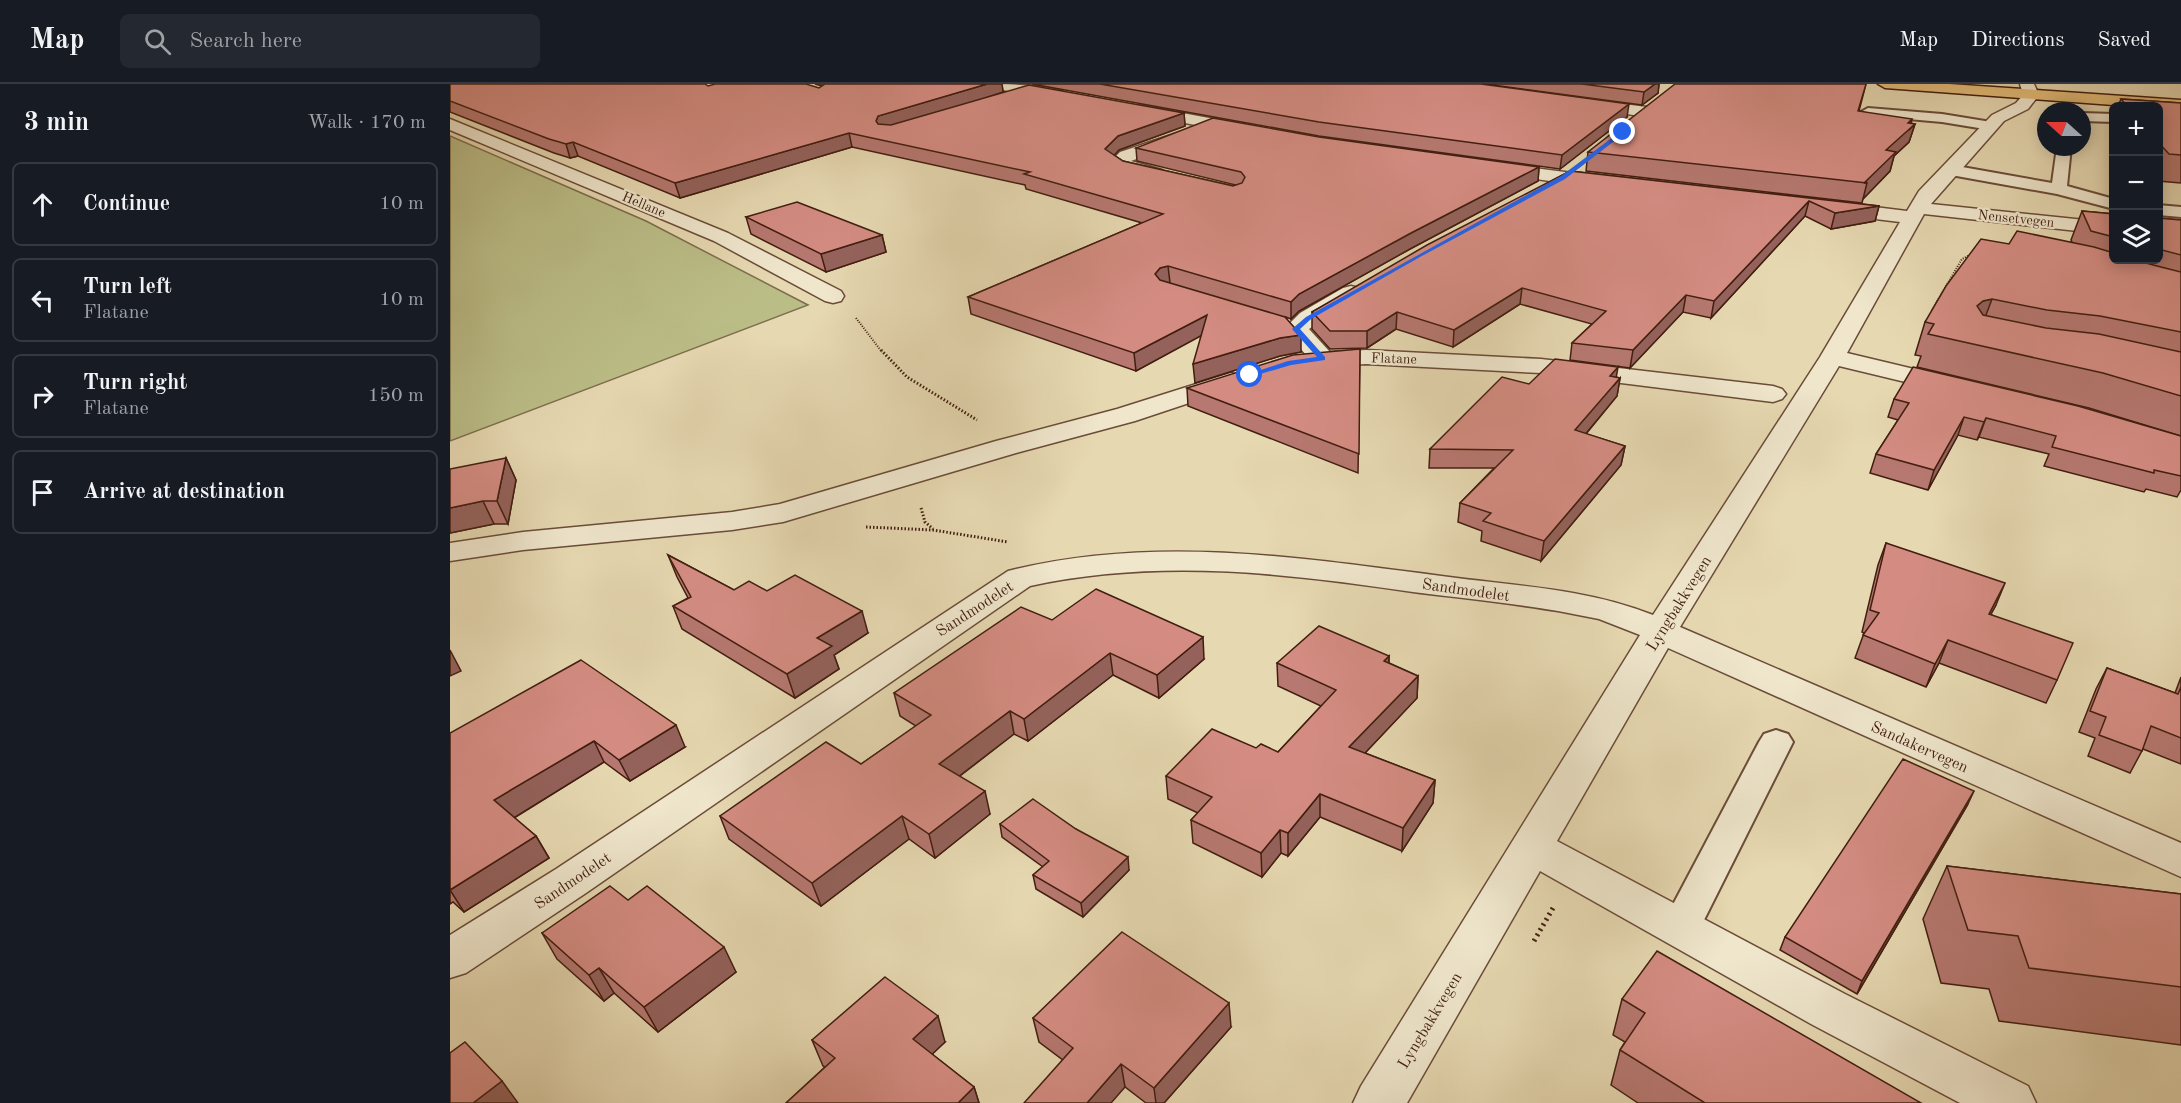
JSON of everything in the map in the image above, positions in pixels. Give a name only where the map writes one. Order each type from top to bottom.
[{"type":"highway","points":[[1885,84],[1991,98],[2029,89],[2181,98]]},
{"type":"highway","points":[[2029,89],[2181,105]]},
{"type":"street","points":[[996,92],[1032,90],[1052,84]]},
{"type":"street","name":"Lyngbakkvegen","points":[[1379,1103],[1660,631],[1832,357],[1926,195],[1951,170],[1991,98],[2022,106],[2029,89]]},
{"type":"street","points":[[1032,90],[1077,99]]},
{"type":"street","points":[[1623,132],[1665,98]]},
{"type":"street","points":[[1564,101],[1647,112]]},
{"type":"street","points":[[1122,107],[1258,132]]},
{"type":"street","name":"Hellane","points":[[450,124],[721,237],[833,296]]},
{"type":"street","points":[[1177,179],[1131,169],[1118,163],[1126,156],[1212,124]]},
{"type":"street","points":[[1535,193],[1563,178],[1589,158]]},
{"type":"street","points":[[1474,166],[1626,185]]},
{"type":"street","name":"Nensetvegen","points":[[1812,206],[2109,229]]},
{"type":"street","points":[[1323,359],[1296,329],[1308,318],[1366,284]]},
{"type":"street","name":"Flatane","points":[[1290,363],[1377,357],[1530,365],[1773,394]]},
{"type":"street","points":[[1832,357],[1974,390]]},
{"type":"street","points":[[450,552],[523,542],[732,521],[783,513],[1006,447],[1126,415],[1260,372]]},
{"type":"street","name":"Sandmodelet","points":[[450,959],[571,881],[1019,578],[1061,567],[1114,562],[1172,559],[1236,560],[1292,565],[1601,609],[1660,631]]},
{"type":"street","name":"Sandakervegen","points":[[1660,631],[2181,861]]},
{"type":"street","points":[[1533,847],[1828,1009],[2010,1103]]},
{"type":"lane","points":[[1868,112],[1942,118],[1991,98]]},
{"type":"lane","points":[[2091,117],[2109,118]]},
{"type":"lane","points":[[2059,189],[2063,156]]},
{"type":"lane","points":[[1951,170],[2059,189],[2109,203]]},
{"type":"lane","points":[[2163,210],[2181,212]]},
{"type":"lane","points":[[1275,323],[1296,329]]},
{"type":"lane","points":[[1681,927],[1776,742]]},
{"type":"path","points":[[1932,310],[1962,259],[1976,253]]},
{"type":"path","points":[[833,296],[857,318],[898,369],[929,392],[968,411],[1006,447]]},
{"type":"path","points":[[864,527],[933,530],[1015,543]]},
{"type":"green space","points":[[450,136],[646,221],[808,305],[450,441]]},
{"type":"building","points":[[450,84],[705,84],[708,86],[715,84],[806,84],[819,88],[825,84],[987,84],[878,116],[876,121],[878,124],[891,125],[1029,85],[1184,113],[1118,136],[1105,149],[1123,161],[1233,186],[1242,183],[1245,177],[1241,172],[1136,148],[1213,118],[1319,137],[1539,167],[1411,233],[1299,294],[1291,302],[1168,266],[1160,268],[1155,274],[1160,280],[1285,317],[1301,335],[1280,338],[1193,364],[1207,315],[1134,353],[968,297],[1163,214],[1024,174],[1030,172],[849,133],[675,183],[573,142],[566,144],[549,139],[450,101]]},
{"type":"building","points":[[1100,84],[1481,84],[1629,104],[1562,155],[1319,122]]},
{"type":"building","points":[[1582,84],[1655,84],[1644,92]]},
{"type":"building","points":[[1675,84],[1866,84],[1858,111],[1912,119],[1908,123],[1915,124],[1886,150],[1896,152],[1865,182],[1867,183],[1588,152]]},
{"type":"building","points":[[2121,99],[2181,103],[2181,155],[2169,154],[2163,147],[2163,102],[2124,102]]},
{"type":"building","points":[[1570,171],[1879,206],[1835,213],[1809,201],[1714,301],[1686,295],[1633,350],[1572,343],[1606,311],[1522,288],[1454,330],[1397,312],[1367,331],[1330,331],[1312,312],[1427,245]]},
{"type":"building","points":[[797,202],[882,235],[821,254],[746,217]]},
{"type":"building","points":[[2082,211],[2109,214],[2109,236],[2091,231]]},
{"type":"building","points":[[2163,218],[2181,220],[2181,255],[2163,250]]},
{"type":"building","points":[[2017,231],[2109,252],[2109,264],[2150,264],[2181,272],[2181,332],[2100,316],[2047,310],[1992,299],[1983,301],[1977,306],[1983,315],[2046,328],[2099,334],[2181,352],[2181,396],[2103,373],[1928,334],[1934,324],[1925,322],[1946,286],[1981,239],[2009,244]]},
{"type":"building","points":[[1360,349],[1359,454],[1187,388],[1293,355]]},
{"type":"building","points":[[1555,359],[1618,367],[1610,376],[1620,378],[1575,430],[1625,446],[1544,541],[1483,521],[1491,513],[1460,503],[1513,450],[1430,449],[1502,377],[1529,384]]},
{"type":"building","points":[[1913,367],[2078,406],[2181,436],[2181,476],[2154,470],[2154,473],[2052,447],[2056,436],[1986,418],[1984,422],[1964,417],[1934,470],[1876,454],[1909,403],[1894,399]]},
{"type":"building","points":[[506,458],[497,501],[483,501],[450,508],[450,469]]},
{"type":"building","points":[[1886,543],[2005,583],[1989,614],[2073,643],[2057,680],[1948,640],[1935,664],[1863,635],[1879,613],[1870,610]]},
{"type":"building","points":[[668,555],[734,590],[749,581],[767,591],[795,575],[862,611],[817,638],[832,646],[787,674],[673,606],[691,597]]},
{"type":"building","points":[[1096,589],[1203,637],[1157,675],[1110,653],[1024,719],[1010,711],[939,764],[985,791],[929,834],[902,816],[812,883],[720,816],[826,742],[861,764],[931,715],[894,693],[1021,607],[1052,620]]},
{"type":"building","points":[[1319,626],[1389,656],[1384,661],[1418,676],[1349,747],[1435,780],[1403,828],[1320,794],[1288,833],[1280,830],[1261,853],[1191,820],[1212,797],[1166,776],[1212,729],[1256,748],[1261,744],[1278,752],[1336,690],[1277,663]]},
{"type":"building","points":[[581,660],[676,725],[619,760],[594,741],[494,800],[536,836],[450,890],[450,733]]},
{"type":"building","points":[[2107,668],[2178,694],[2181,687],[2181,738],[2151,726],[2142,751],[2099,735],[2106,717],[2090,711]]},
{"type":"building","points":[[1903,759],[1974,791],[1862,981],[1785,937]]},
{"type":"building","points":[[1033,799],[1076,829],[1128,857],[1081,903],[1033,875],[1049,861],[1000,824]]},
{"type":"building","points":[[1947,866],[2181,894],[2181,987],[2029,968],[2018,936],[1968,930]]},
{"type":"building","points":[[610,886],[628,900],[647,886],[724,947],[644,1007],[599,968],[589,975],[542,933]]},
{"type":"building","points":[[1122,932],[1229,1003],[1154,1088],[1121,1064],[1087,1103],[1024,1103],[1073,1048],[1033,1018]]},
{"type":"building","points":[[1657,951],[1921,1103],[1705,1103],[1620,1050],[1645,1013],[1622,999]]},
{"type":"building","points":[[885,977],[938,1016],[913,1039],[974,1087],[958,1103],[786,1103],[835,1058],[812,1040]]},
{"type":"building","points":[[465,1042],[502,1081],[473,1103],[450,1103],[450,1053]]},
{"type":"route","points":[[1250,375],[1290,363],[1323,359],[1296,329],[1308,318],[1418,255],[1563,178],[1623,132]]}]
